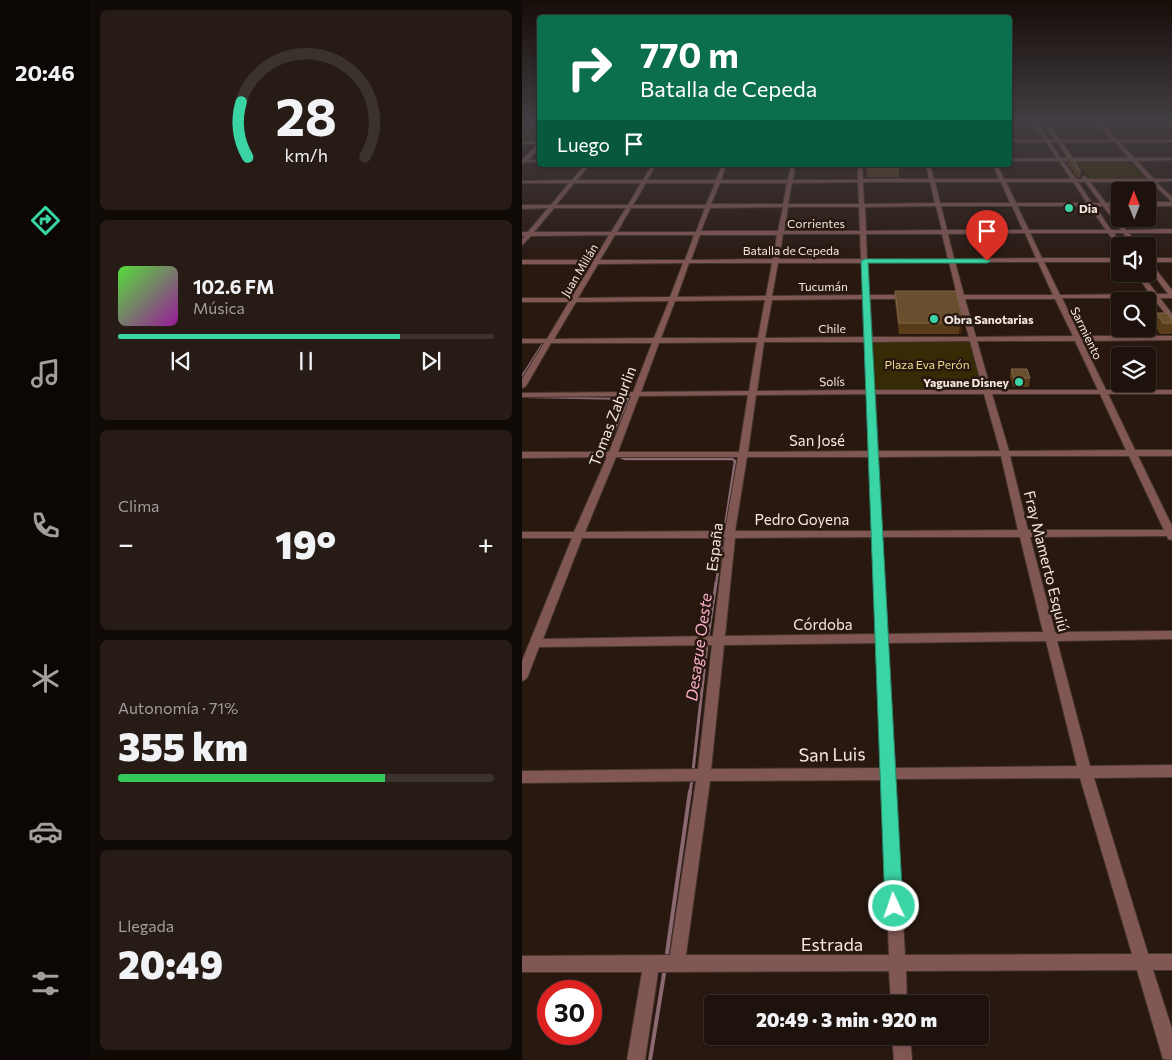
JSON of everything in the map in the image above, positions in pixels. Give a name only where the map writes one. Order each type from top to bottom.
[{"type":"street","points":[[522,243],[584,168]]},
{"type":"street","name":"Juan Millán","points":[[522,386],[652,168]]},
{"type":"street","name":"Tomas Zaburlin","points":[[522,676],[637,394],[723,168]]},
{"type":"street","name":"España","points":[[677,964],[704,775],[730,534],[792,168]]},
{"type":"street","points":[[860,168],[898,995]]},
{"type":"street","name":"Fray Mamerto Esquiú","points":[[929,168],[961,297],[1005,453],[1085,772],[1172,1059]]},
{"type":"street","name":"Sarmiento","points":[[997,168],[1171,534]]},
{"type":"street","points":[[1065,168],[1114,237]]},
{"type":"street","points":[[1141,168],[1172,203]]},
{"type":"street","points":[[1081,174],[1129,237]]},
{"type":"street","points":[[522,182],[1172,180]]},
{"type":"street","points":[[1156,204],[1172,203]]},
{"type":"street","points":[[522,207],[1111,204]]},
{"type":"street","name":"Corrientes","points":[[522,234],[1172,231]]},
{"type":"street","name":"Batalla de Cepeda","points":[[522,262],[1111,260]]},
{"type":"street","points":[[1156,261],[1172,260]]},
{"type":"street","points":[[1156,273],[1172,295]]},
{"type":"street","points":[[1156,296],[1172,295]]},
{"type":"street","points":[[942,297],[1111,296]]},
{"type":"street","name":"Tucumán","points":[[522,300],[914,297]]},
{"type":"street","points":[[1156,299],[1172,320]]},
{"type":"street","name":"Chile","points":[[522,341],[1172,338]]},
{"type":"street","name":"Solís","points":[[522,395],[1172,392]]},
{"type":"street","name":"San José","points":[[522,455],[1172,453]]},
{"type":"street","name":"Pedro Goyena","points":[[522,535],[1171,534]]},
{"type":"street","name":"Córdoba","points":[[535,643],[718,639],[1172,635]]},
{"type":"street","name":"San Luis","points":[[522,777],[888,772],[1172,771]]},
{"type":"street","name":"Estrada","points":[[522,964],[1172,962]]},
{"type":"street","points":[[636,1060],[652,964]]},
{"type":"street","points":[[902,1045],[903,1060]]},
{"type":"green space","points":[[1082,168],[1136,168],[1144,178],[1089,178]]},
{"type":"green space","name":"Plaza Eva Perón","points":[[968,340],[971,342],[983,387],[981,389],[880,390],[875,388],[873,341]]},
{"type":"building","points":[[867,168],[899,168],[899,169]]},
{"type":"building","points":[[895,291],[956,291],[963,321],[960,323],[899,323]]},
{"type":"building","points":[[1156,313],[1167,313],[1172,320],[1172,323],[1163,323]]},
{"type":"building","points":[[1011,369],[1027,369],[1030,378],[1014,378]]},
{"type":"waterway","name":"Desague Oeste","points":[[522,376],[543,343]]},
{"type":"waterway","name":"Desague Oeste","points":[[522,397],[629,399],[619,421]]},
{"type":"waterway","name":"Desague Oeste","points":[[609,452],[605,450],[619,420]]},
{"type":"waterway","name":"Desague Oeste","points":[[618,456],[625,459],[732,459],[735,461],[716,584]]},
{"type":"waterway","name":"Desague Oeste","points":[[693,771],[707,644],[716,583]]},
{"type":"waterway","name":"Desague Oeste","points":[[690,793],[692,779]]},
{"type":"waterway","name":"Desague Oeste","points":[[667,953],[690,791]]},
{"type":"waterway","name":"Desague Oeste","points":[[650,1060],[664,974]]},
{"type":"place","name":"Dia","points":[[1069,208]]},
{"type":"place","name":"Obra Sanotarias","points":[[934,319]]},
{"type":"place","name":"Yaguane Disney","points":[[1019,382]]},
{"type":"route","points":[[894,906],[865,261],[987,261]]}]
